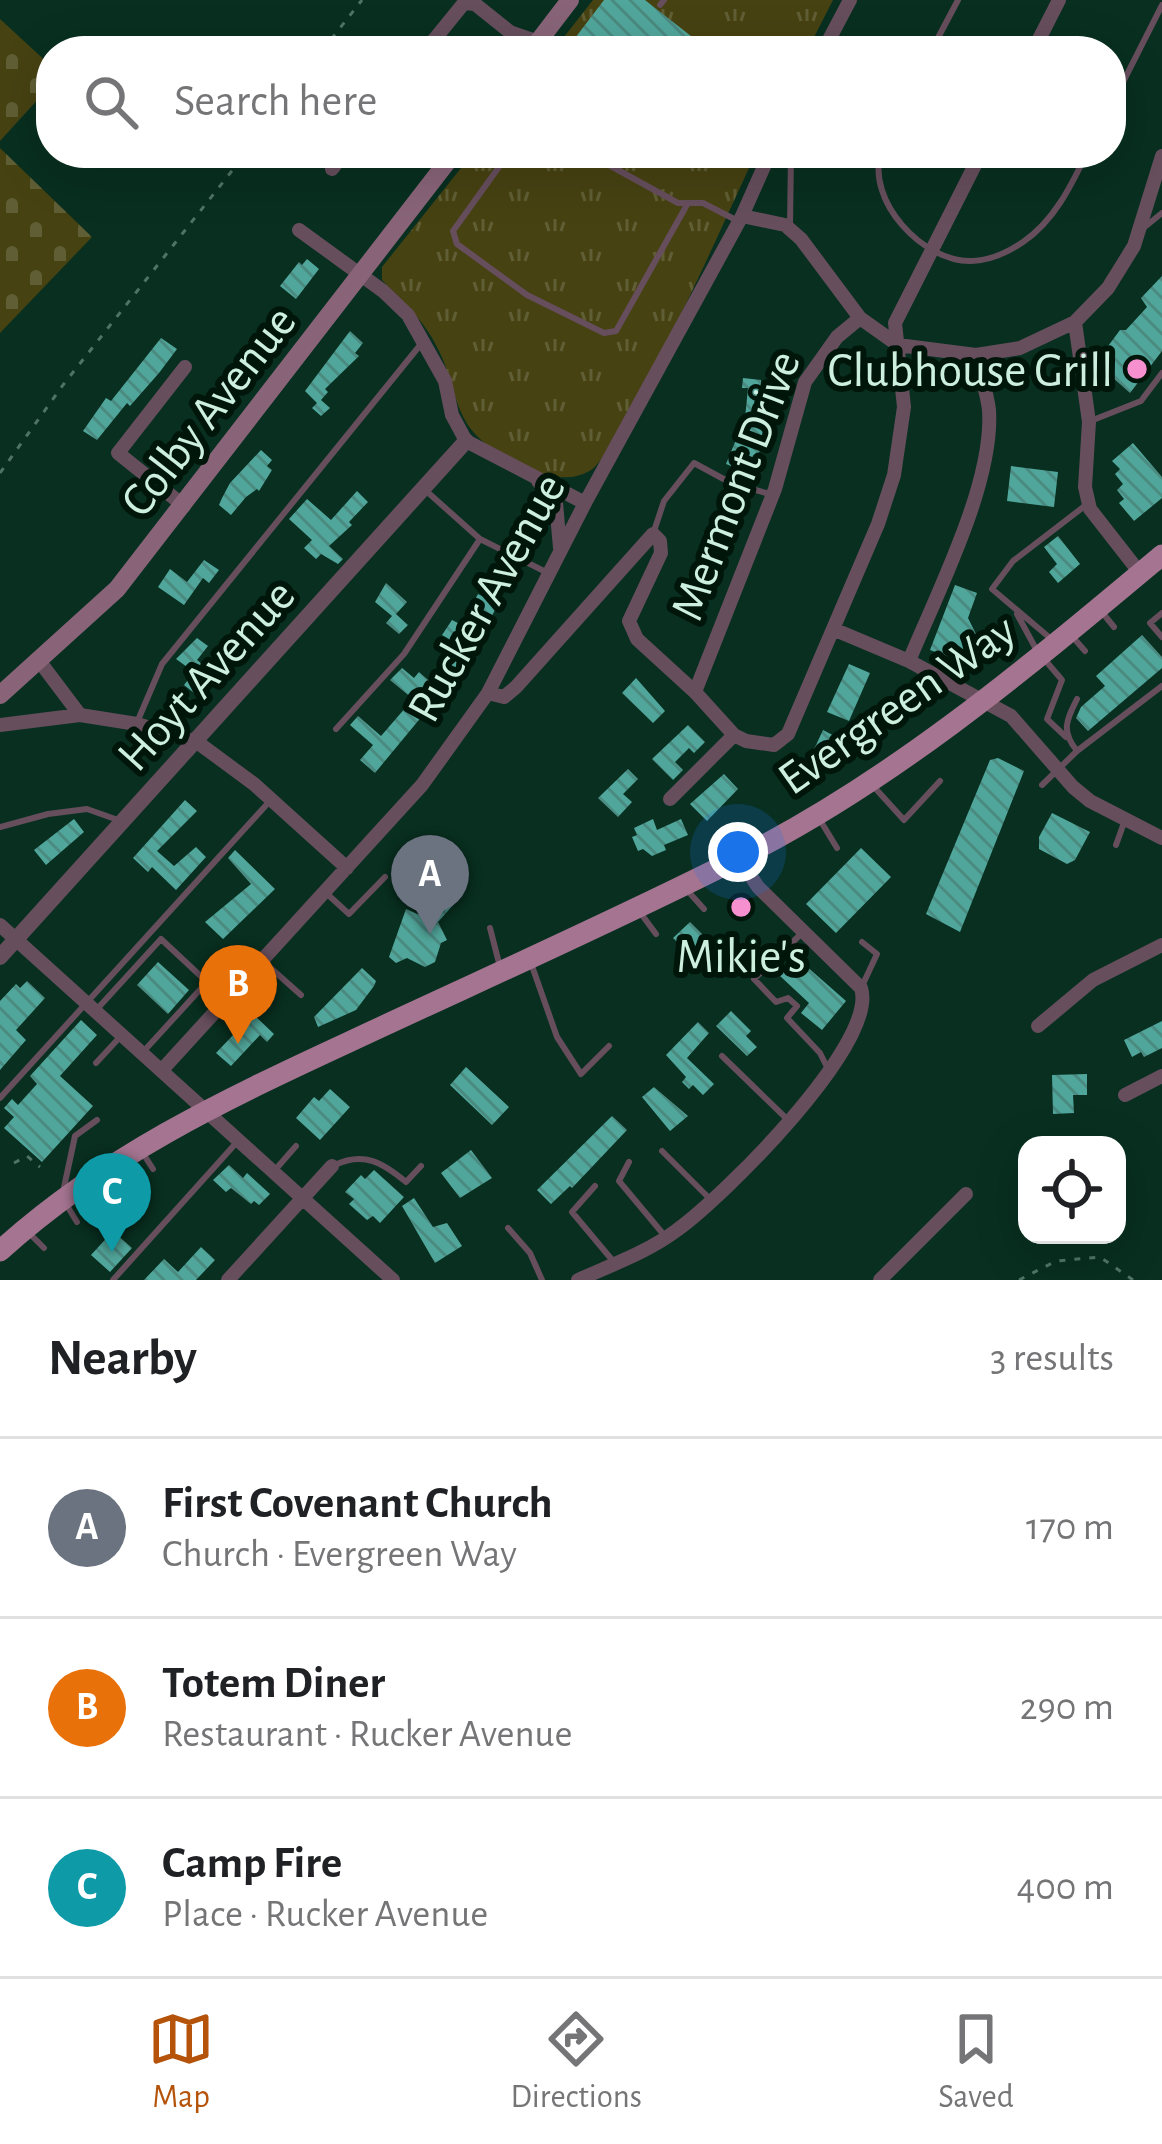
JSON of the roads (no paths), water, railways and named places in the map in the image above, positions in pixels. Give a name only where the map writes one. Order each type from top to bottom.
[{"type":"main road","points":[[544,36],[570,0]]},
{"type":"main road","name":"Colby Avenue","points":[[0,694],[117,589],[443,168]]},
{"type":"main road","name":"Evergreen Way","points":[[206,1109],[739,858],[869,780],[985,701],[1162,555]]},
{"type":"main road","points":[[0,1250],[88,1179],[206,1109]]},
{"type":"street","points":[[832,36],[850,0]]},
{"type":"street","points":[[1041,36],[1059,0]]},
{"type":"street","points":[[437,36],[464,3],[475,4],[516,36]]},
{"type":"street","points":[[741,219],[789,230],[801,239],[860,318],[898,345],[976,355],[1020,348],[1075,322],[1108,288],[1139,232],[1162,156]]},
{"type":"street","name":"Rucker Avenue","points":[[157,1074],[422,785],[488,693],[585,503],[741,219],[763,168]]},
{"type":"street","points":[[488,693],[504,697],[516,687],[653,534],[660,541],[661,553],[628,621],[637,639],[734,735],[774,745],[788,734],[878,524],[897,459],[904,407],[896,323],[973,168]]},
{"type":"street","points":[[299,230],[408,315],[445,381],[452,415],[466,441],[585,503]]},
{"type":"street","name":"Mermont Drive","points":[[695,692],[773,495],[805,382],[837,337],[860,318]]},
{"type":"street","points":[[1075,322],[1089,422],[1085,487],[1089,503],[1102,528],[1141,573]]},
{"type":"street","points":[[909,661],[979,479],[989,412],[976,355]]},
{"type":"street","points":[[184,506],[118,453],[185,367]]},
{"type":"street","name":"Hoyt Avenue","points":[[0,956],[466,441]]},
{"type":"street","points":[[535,477],[556,503],[560,553]]},
{"type":"street","points":[[833,629],[909,661],[1011,716],[1057,771],[1090,801],[1162,838]]},
{"type":"street","points":[[40,662],[80,716]]},
{"type":"street","points":[[0,725],[80,716],[137,724],[197,742],[347,868]]},
{"type":"street","points":[[670,799],[734,735]]},
{"type":"street","points":[[578,1280],[666,1238],[712,1201],[830,1072],[860,1019],[865,999],[861,988],[758,887],[739,858]]},
{"type":"street","points":[[0,925],[142,1052],[157,1074],[206,1109],[393,1280]]},
{"type":"street","points":[[1038,1026],[1093,980],[1162,945]]},
{"type":"street","points":[[1125,1095],[1162,1076]]},
{"type":"street","points":[[228,1280],[332,1166]]},
{"type":"street","points":[[880,1280],[966,1194]]},
{"type":"lane","points":[[940,36],[958,0]]},
{"type":"lane","points":[[1126,76],[1162,5]]},
{"type":"lane","points":[[498,168],[453,231],[457,244],[527,295],[604,333],[616,331],[688,202]]},
{"type":"lane","points":[[614,168],[678,202],[703,203],[741,219]]},
{"type":"lane","points":[[789,230],[791,168]]},
{"type":"lane","points":[[881,168],[881,187],[908,231],[932,250],[970,262],[1026,241],[1059,206],[1079,168]]},
{"type":"lane","points":[[1139,232],[1162,213]]},
{"type":"lane","points":[[137,724],[162,664],[425,340]]},
{"type":"lane","points":[[1089,422],[1141,401],[1162,373]]},
{"type":"lane","points":[[1152,386],[1162,398]]},
{"type":"lane","points":[[653,534],[664,501],[694,463],[730,483],[773,495]]},
{"type":"lane","points":[[423,489],[480,539],[549,574]]},
{"type":"lane","points":[[1077,751],[1047,719],[1062,680],[1055,644],[1037,623],[992,589],[1012,561],[1089,503]]},
{"type":"lane","points":[[336,730],[404,654],[480,539]]},
{"type":"lane","points":[[1098,608],[1114,627]]},
{"type":"lane","points":[[1016,610],[1024,634],[1085,651]]},
{"type":"lane","points":[[1162,613],[1150,623],[1162,637]]},
{"type":"lane","points":[[1042,785],[1077,751],[1162,686]]},
{"type":"lane","points":[[1066,737],[1066,720],[1077,699]]},
{"type":"lane","points":[[869,780],[886,805],[904,820],[940,781]]},
{"type":"lane","points":[[91,1006],[271,800]]},
{"type":"lane","points":[[0,827],[88,809],[124,822]]},
{"type":"lane","points":[[815,813],[837,848]]},
{"type":"lane","points":[[1116,845],[1125,820]]},
{"type":"lane","points":[[325,892],[349,914],[386,877]]},
{"type":"lane","points":[[682,885],[704,909]]},
{"type":"lane","points":[[636,907],[656,934]]},
{"type":"lane","points":[[490,928],[501,970]]},
{"type":"lane","points":[[804,931],[754,979],[776,1002],[788,998],[797,1006],[787,1018],[820,1053],[830,1072]]},
{"type":"lane","points":[[0,1098],[161,939],[207,982],[142,1052]]},
{"type":"lane","points":[[861,988],[877,954],[862,942]]},
{"type":"lane","points":[[529,957],[557,1037],[581,1074],[609,1046]]},
{"type":"lane","points":[[262,960],[301,995]]},
{"type":"lane","points":[[96,1063],[122,1035]]},
{"type":"lane","points":[[722,1056],[788,1120]]},
{"type":"lane","points":[[77,1222],[62,1197],[75,1136],[97,1120]]},
{"type":"lane","points":[[113,1280],[240,1139]]},
{"type":"lane","points":[[275,1170],[296,1146]]},
{"type":"lane","points":[[139,1147],[153,1169]]},
{"type":"lane","points":[[662,1151],[712,1201]]},
{"type":"lane","points":[[332,1166],[359,1157],[373,1160],[406,1182],[421,1166]]},
{"type":"lane","points":[[629,1162],[619,1180],[666,1238]]},
{"type":"lane","points":[[88,1179],[103,1202]]},
{"type":"lane","points":[[595,1186],[572,1212],[615,1264]]},
{"type":"lane","points":[[24,1228],[44,1249]]},
{"type":"lane","points":[[508,1228],[530,1253],[542,1280]]},
{"type":"place","name":"Clubhouse Grill","points":[[1137,369]]},
{"type":"place","name":"Mikie's","points":[[741,907]]},
{"type":"place","name":"First Covenant Church","points":[[430,934]]},
{"type":"place","name":"Totem Diner","points":[[238,1044]]},
{"type":"place","name":"Camp Fire","points":[[112,1252]]}]
